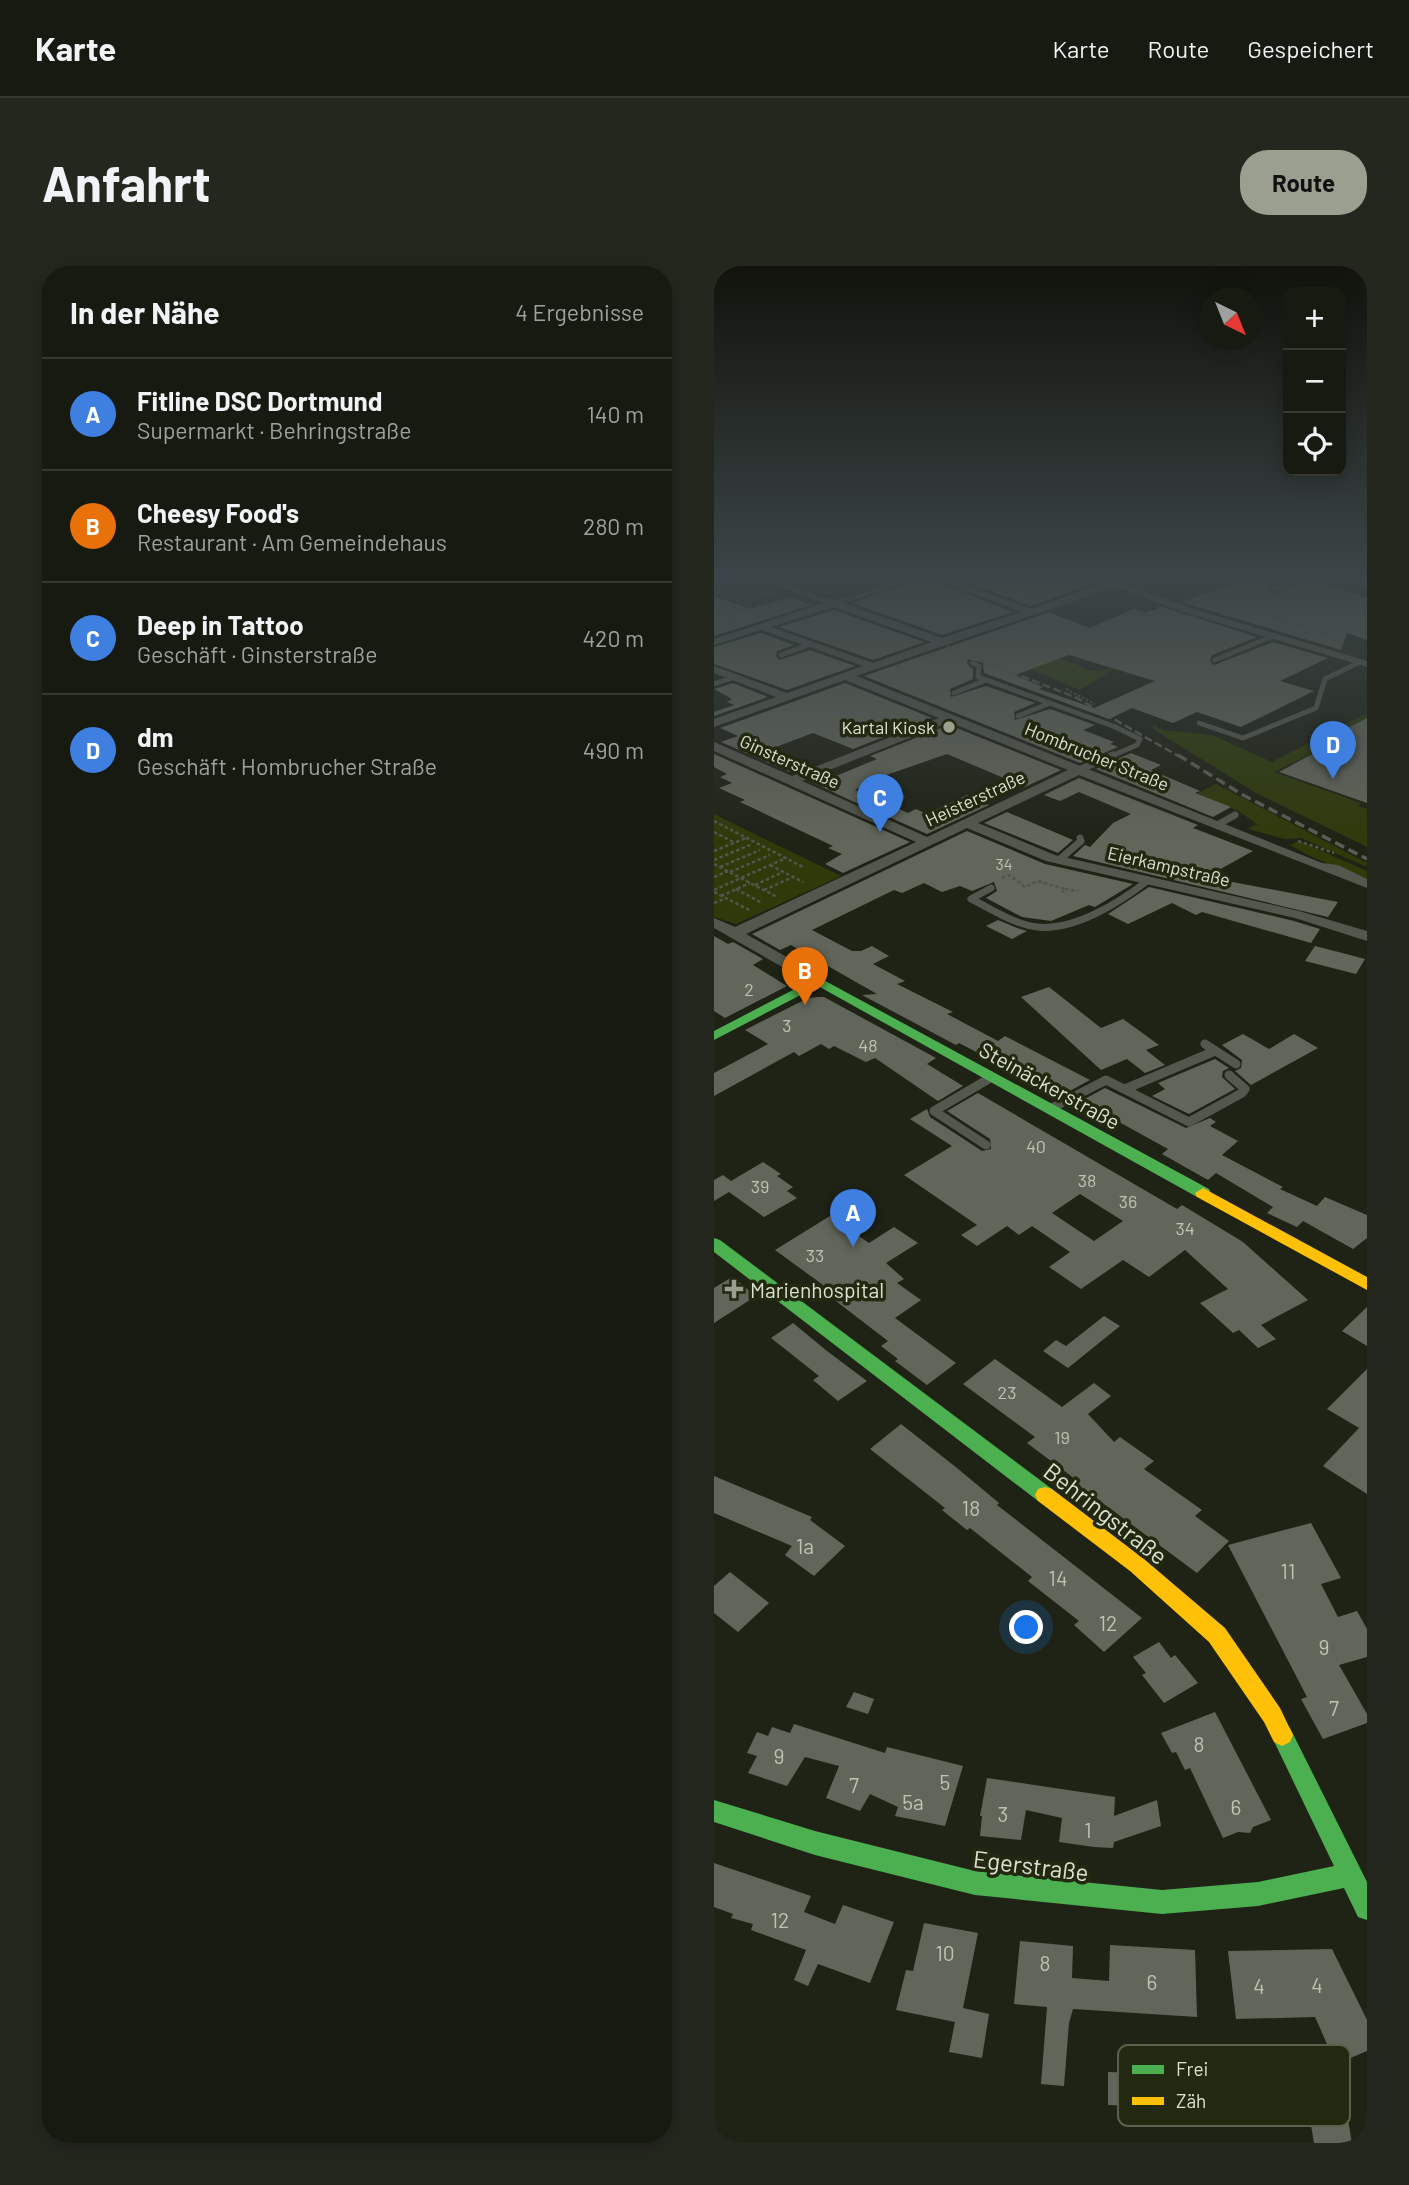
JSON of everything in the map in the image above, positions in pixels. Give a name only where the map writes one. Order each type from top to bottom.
[{"type":"street","points":[[714,723],[870,667]]},
{"type":"street","points":[[714,668],[786,697]]},
{"type":"street","name":"Hombrucher Straße","points":[[845,676],[1367,884]]},
{"type":"street","points":[[792,781],[949,718]]},
{"type":"street","name":"Ginsterstraße","points":[[714,746],[864,814],[922,844]]},
{"type":"street","name":"Heisterstraße","points":[[735,933],[1079,770]]},
{"type":"street","name":"Eierkampstraße","points":[[967,823],[1059,860],[1298,915],[1367,936]]},
{"type":"street","name":"Steinäckerstraße","points":[[714,922],[1367,1284]]},
{"type":"street","points":[[714,1036],[818,981]]},
{"type":"street","name":"Behringstraße","points":[[714,1244],[1137,1565],[1217,1635],[1272,1715],[1367,1908]]},
{"type":"street","name":"Egerstraße","points":[[714,1811],[815,1843],[975,1883],[1128,1899],[1162,1902],[1258,1894],[1349,1875]]},
{"type":"lane","points":[[979,667],[978,677],[1140,739],[1137,746],[1079,770]]},
{"type":"lane","points":[[1199,723],[1243,738],[1316,708],[1325,679],[1355,667]]},
{"type":"lane","points":[[714,684],[735,677]]},
{"type":"lane","points":[[954,693],[986,680]]},
{"type":"lane","points":[[1018,716],[1050,703]]},
{"type":"lane","points":[[864,814],[901,797],[875,785]]},
{"type":"lane","points":[[1219,824],[1235,815]]},
{"type":"lane","points":[[1059,860],[1081,841],[1080,838]]},
{"type":"lane","points":[[991,888],[971,899],[1025,925],[1040,928],[1055,927],[1095,911],[1134,892],[1147,881]]},
{"type":"lane","points":[[1205,1044],[1237,1064]]},
{"type":"lane","points":[[1125,1089],[1215,1051]]},
{"type":"lane","points":[[1050,1109],[1075,1093],[1106,1080],[1189,1122],[1245,1090],[1243,1085],[1229,1075]]},
{"type":"lane","points":[[986,1145],[934,1111],[992,1077]]},
{"type":"path","points":[[714,821],[803,867]]},
{"type":"path","points":[[715,834],[734,843]]},
{"type":"path","points":[[714,851],[746,838]]},
{"type":"path","points":[[716,865],[750,845]]},
{"type":"path","points":[[714,846],[720,849]]},
{"type":"path","points":[[716,865],[760,850]]},
{"type":"path","points":[[714,877],[770,855]]},
{"type":"path","points":[[754,913],[714,891],[786,858]]},
{"type":"path","points":[[716,865],[783,900]]},
{"type":"path","points":[[770,865],[803,882]]},
{"type":"path","points":[[755,885],[783,872]]},
{"type":"path","points":[[991,888],[989,884],[1009,875],[1023,887],[1038,881],[1079,891]]},
{"type":"path","points":[[764,890],[793,877]]},
{"type":"path","points":[[721,896],[750,883]]},
{"type":"path","points":[[1043,889],[1047,884]]},
{"type":"path","points":[[1062,893],[1065,888]]},
{"type":"path","points":[[736,889],[767,905]]},
{"type":"path","points":[[714,904],[726,898]]},
{"type":"green space","points":[[1025,667],[1081,667],[1092,671],[1114,669],[1080,690]]},
{"type":"green space","points":[[1367,713],[1367,718],[1321,739],[1327,742],[1323,745],[1327,746],[1274,772],[1361,803],[1358,806],[1367,809],[1367,847],[1256,793],[1153,729],[1153,725],[1163,730],[1212,735],[1272,762]]},
{"type":"green space","points":[[1216,784],[1367,863],[1367,867],[1301,838],[1285,839],[1248,829],[1257,824],[1237,810],[1194,795]]},
{"type":"green space","points":[[714,814],[841,876],[736,924],[714,917]]},
{"type":"green space","points":[[1299,841],[1367,871],[1367,880],[1290,845]]},
{"type":"building","points":[[721,667],[853,667],[787,690]]},
{"type":"building","points":[[891,667],[970,667],[973,669],[973,679],[950,689],[951,697],[986,686],[1035,703],[1014,712],[1015,720],[1050,709],[1095,725],[1083,730],[1114,742],[1110,744],[1118,747],[1080,763],[864,676]]},
{"type":"building","points":[[983,667],[1038,667],[1015,675],[1043,687],[1039,689],[1094,708],[1155,681],[1107,667],[1310,667],[1280,681],[1314,691],[1241,727],[1197,712],[1173,723],[1132,708],[1109,719],[984,673]]},
{"type":"building","points":[[733,683],[768,697],[714,716],[714,712],[734,705],[727,702],[732,699],[714,689]]},
{"type":"building","points":[[845,683],[932,718],[853,749],[813,733],[757,754],[795,772],[792,773],[721,742],[738,736],[720,728]]},
{"type":"building","points":[[1367,718],[1367,803],[1279,772],[1327,746],[1322,745],[1327,742],[1322,741]]},
{"type":"building","points":[[949,725],[1061,770],[1025,787],[947,754],[872,780],[855,790],[880,800],[865,807],[809,781],[819,783],[877,759],[870,756]]},
{"type":"building","points":[[1131,753],[1161,765],[1151,770],[1200,791],[1195,793],[1231,807],[1213,817],[1096,769]]},
{"type":"building","points":[[714,754],[910,842],[843,873],[825,864],[842,854],[828,848],[833,846],[740,802],[745,800],[719,788],[732,783],[720,777],[727,774],[714,767]]},
{"type":"building","points":[[1079,778],[1198,825],[1193,828],[1253,851],[1206,877],[1338,902],[1328,917],[1073,856],[1085,845],[1090,847],[1113,823],[1131,814],[1079,792],[1060,801],[1044,795]]},
{"type":"building","points":[[967,795],[989,805],[927,834],[880,813],[895,807],[908,813],[916,809],[927,814]]},
{"type":"building","points":[[1007,812],[1073,840],[1058,853],[984,823]]},
{"type":"building","points":[[967,831],[1045,864],[1133,884],[1095,907],[1089,905],[1051,921],[1022,917],[986,898],[997,891],[994,882],[972,891],[960,886],[942,892],[924,883],[902,893],[894,890],[812,930],[852,951],[861,951],[872,946],[889,956],[873,964],[905,981],[897,984],[953,1012],[947,1014],[998,1041],[1005,1036],[1090,1080],[1066,1093],[1047,1087],[983,1052],[980,1054],[959,1043],[956,1045],[862,995],[877,994],[791,945],[780,950],[752,934]]},
{"type":"building","points":[[1149,887],[1320,929],[1311,943],[1202,912],[1196,915],[1172,903],[1128,924],[1108,914]]},
{"type":"building","points":[[998,920],[1027,931],[1012,939],[986,926]]},
{"type":"building","points":[[714,936],[728,944],[733,942],[763,959],[753,965],[787,986],[725,1018],[714,1011]]},
{"type":"building","points":[[1315,946],[1365,959],[1356,974],[1305,961]]},
{"type":"building","points":[[1049,987],[1101,1028],[1123,1019],[1159,1045],[1146,1050],[1165,1065],[1145,1073],[1127,1059],[1101,1070],[1021,997]]},
{"type":"building","points":[[824,997],[936,1058],[927,1064],[963,1086],[938,1101],[875,1058],[866,1062],[834,1046],[829,1049],[821,1044],[799,1056],[794,1052],[714,1096],[714,1073],[768,1044],[745,1030],[808,998]]},
{"type":"building","points":[[1243,1034],[1269,1049],[1294,1034],[1318,1048],[1251,1085],[1235,1071],[1241,1068],[1242,1060],[1222,1045]]},
{"type":"building","points":[[1215,1059],[1229,1068],[1223,1071],[1222,1077],[1235,1089],[1189,1114],[1152,1096],[1165,1089],[1158,1083]]},
{"type":"building","points":[[1105,1088],[1186,1128],[1210,1118],[1216,1122],[1210,1126],[1238,1141],[1222,1155],[1283,1187],[1280,1189],[1317,1206],[1325,1197],[1367,1215],[1367,1238],[1353,1249],[1303,1221],[1297,1227],[1267,1213],[1273,1207],[1216,1173],[1208,1180],[1162,1154],[1168,1149],[1081,1101]]},
{"type":"building","points":[[978,1093],[1177,1209],[1182,1205],[1243,1242],[1308,1300],[1261,1325],[1276,1339],[1258,1348],[1239,1330],[1233,1333],[1200,1303],[1228,1289],[1185,1250],[1149,1277],[1123,1260],[1081,1289],[1049,1267],[1070,1252],[1032,1226],[1019,1235],[1007,1226],[977,1246],[961,1235],[977,1225],[904,1175],[952,1146],[910,1119],[927,1109],[930,1117],[982,1151],[991,1149],[990,1139],[947,1111]],"holes":[[[1080,1194],[1123,1221],[1094,1241],[1052,1213]]]},
{"type":"building","points":[[763,1162],[781,1174],[777,1176],[793,1187],[787,1191],[797,1198],[764,1217],[729,1192],[714,1201],[714,1180],[723,1175],[731,1181]]},
{"type":"building","points":[[830,1216],[869,1243],[894,1227],[918,1243],[886,1263],[904,1279],[897,1283],[921,1300],[895,1318],[956,1363],[927,1385],[895,1361],[898,1359],[881,1346],[888,1341],[819,1288],[823,1285],[775,1250]]},
{"type":"building","points":[[732,1277],[756,1296],[714,1323],[714,1288]]},
{"type":"building","points":[[1367,1307],[1367,1346],[1342,1331]]},
{"type":"building","points":[[1104,1316],[1120,1326],[1068,1368],[1043,1351],[1056,1340],[1066,1346]]},
{"type":"building","points":[[793,1323],[867,1381],[838,1401],[813,1380],[819,1376],[771,1338]]},
{"type":"building","points":[[995,1359],[1062,1407],[1094,1383],[1111,1396],[1088,1414],[1114,1442],[1120,1437],[1154,1461],[1144,1469],[1202,1510],[1195,1516],[1229,1541],[1197,1573],[1077,1484],[1079,1482],[1027,1443],[1035,1437],[963,1384]]},
{"type":"building","points":[[1367,1369],[1367,1494],[1323,1466],[1359,1428],[1327,1409]]},
{"type":"building","points":[[901,1424],[999,1503],[997,1505],[1142,1618],[1104,1652],[1074,1625],[1079,1621],[1028,1581],[1032,1577],[970,1528],[967,1530],[942,1510],[945,1508],[870,1449]]},
{"type":"building","points":[[714,1476],[812,1517],[810,1520],[845,1546],[814,1576],[785,1555],[792,1546],[714,1513]]},
{"type":"building","points":[[1311,1523],[1341,1578],[1321,1584],[1338,1617],[1357,1611],[1367,1629],[1367,1657],[1339,1665],[1367,1714],[1367,1723],[1323,1739],[1301,1699],[1307,1697],[1228,1545]]},
{"type":"building","points":[[730,1572],[769,1603],[738,1632],[714,1613],[714,1586]]},
{"type":"building","points":[[1159,1642],[1171,1658],[1175,1655],[1198,1683],[1164,1703],[1142,1675],[1146,1673],[1133,1657]]},
{"type":"building","points":[[854,1692],[874,1699],[868,1714],[846,1707]]},
{"type":"building","points":[[1215,1712],[1271,1820],[1253,1827],[1250,1833],[1238,1832],[1223,1838],[1190,1768],[1185,1770],[1176,1752],[1172,1753],[1161,1733]]},
{"type":"building","points":[[794,1724],[885,1753],[887,1747],[963,1766],[945,1826],[895,1816],[898,1807],[870,1794],[860,1811],[826,1798],[839,1766],[805,1757],[787,1786],[748,1773],[757,1756],[747,1753],[757,1732],[768,1736],[772,1727],[790,1733]]},
{"type":"building","points":[[987,1778],[1115,1797],[1114,1816],[1157,1800],[1161,1826],[1114,1842],[1113,1848],[1094,1847],[1059,1842],[1062,1818],[1026,1810],[1021,1840],[980,1836],[980,1816]]},
{"type":"building","points":[[714,1863],[811,1896],[804,1912],[835,1924],[843,1905],[894,1922],[870,1983],[818,1964],[808,1986],[794,1980],[806,1950],[751,1930],[753,1924],[731,1918],[733,1914],[714,1907]]},
{"type":"building","points":[[924,1923],[978,1933],[963,2008],[989,2014],[982,2058],[949,2052],[955,2022],[896,2010],[906,1970],[913,1971]]},
{"type":"building","points":[[1020,1941],[1073,1946],[1072,1978],[1109,1981],[1110,1945],[1195,1950],[1197,2017],[1073,2009],[1069,2023],[1064,2086],[1041,2084],[1047,2007],[1014,2004]]},
{"type":"building","points":[[1332,1949],[1367,2020],[1367,2051],[1350,2058],[1350,2045],[1328,2045],[1315,2017],[1236,2019],[1228,1951]]},
{"type":"building","points":[[1108,2072],[1118,2072],[1118,2105],[1108,2105]]},
{"type":"building","points":[[1311,2126],[1349,2126],[1352,2143],[1314,2143]]},
{"type":"railway","points":[[997,667],[1077,698],[1180,757]]},
{"type":"railway","points":[[1178,755],[1243,795],[1367,859]]},
{"type":"traffic: fast","points":[[714,1036],[818,981],[1203,1193]]},
{"type":"traffic: fast","points":[[714,1244],[1045,1495]]},
{"type":"traffic: fast","points":[[1282,1735],[1367,1908]]},
{"type":"traffic: fast","points":[[714,1811],[815,1843],[975,1883],[1162,1902],[1258,1894],[1349,1875]]},
{"type":"traffic: slow","points":[[1203,1193],[1367,1284]]},
{"type":"traffic: slow","points":[[1045,1495],[1137,1565],[1217,1635],[1272,1715],[1282,1735]]},
{"type":"place","name":"Kartal Kiosk","points":[[949,727]]},
{"type":"place","name":"dm","points":[[1333,779]]},
{"type":"place","name":"Deep in Tattoo","points":[[880,832]]},
{"type":"place","name":"Cheesy Food's","points":[[805,1005]]},
{"type":"place","name":"Fitline DSC Dortmund","points":[[853,1247]]},
{"type":"place","name":"Marienhospital","points":[[734,1289]]}]
